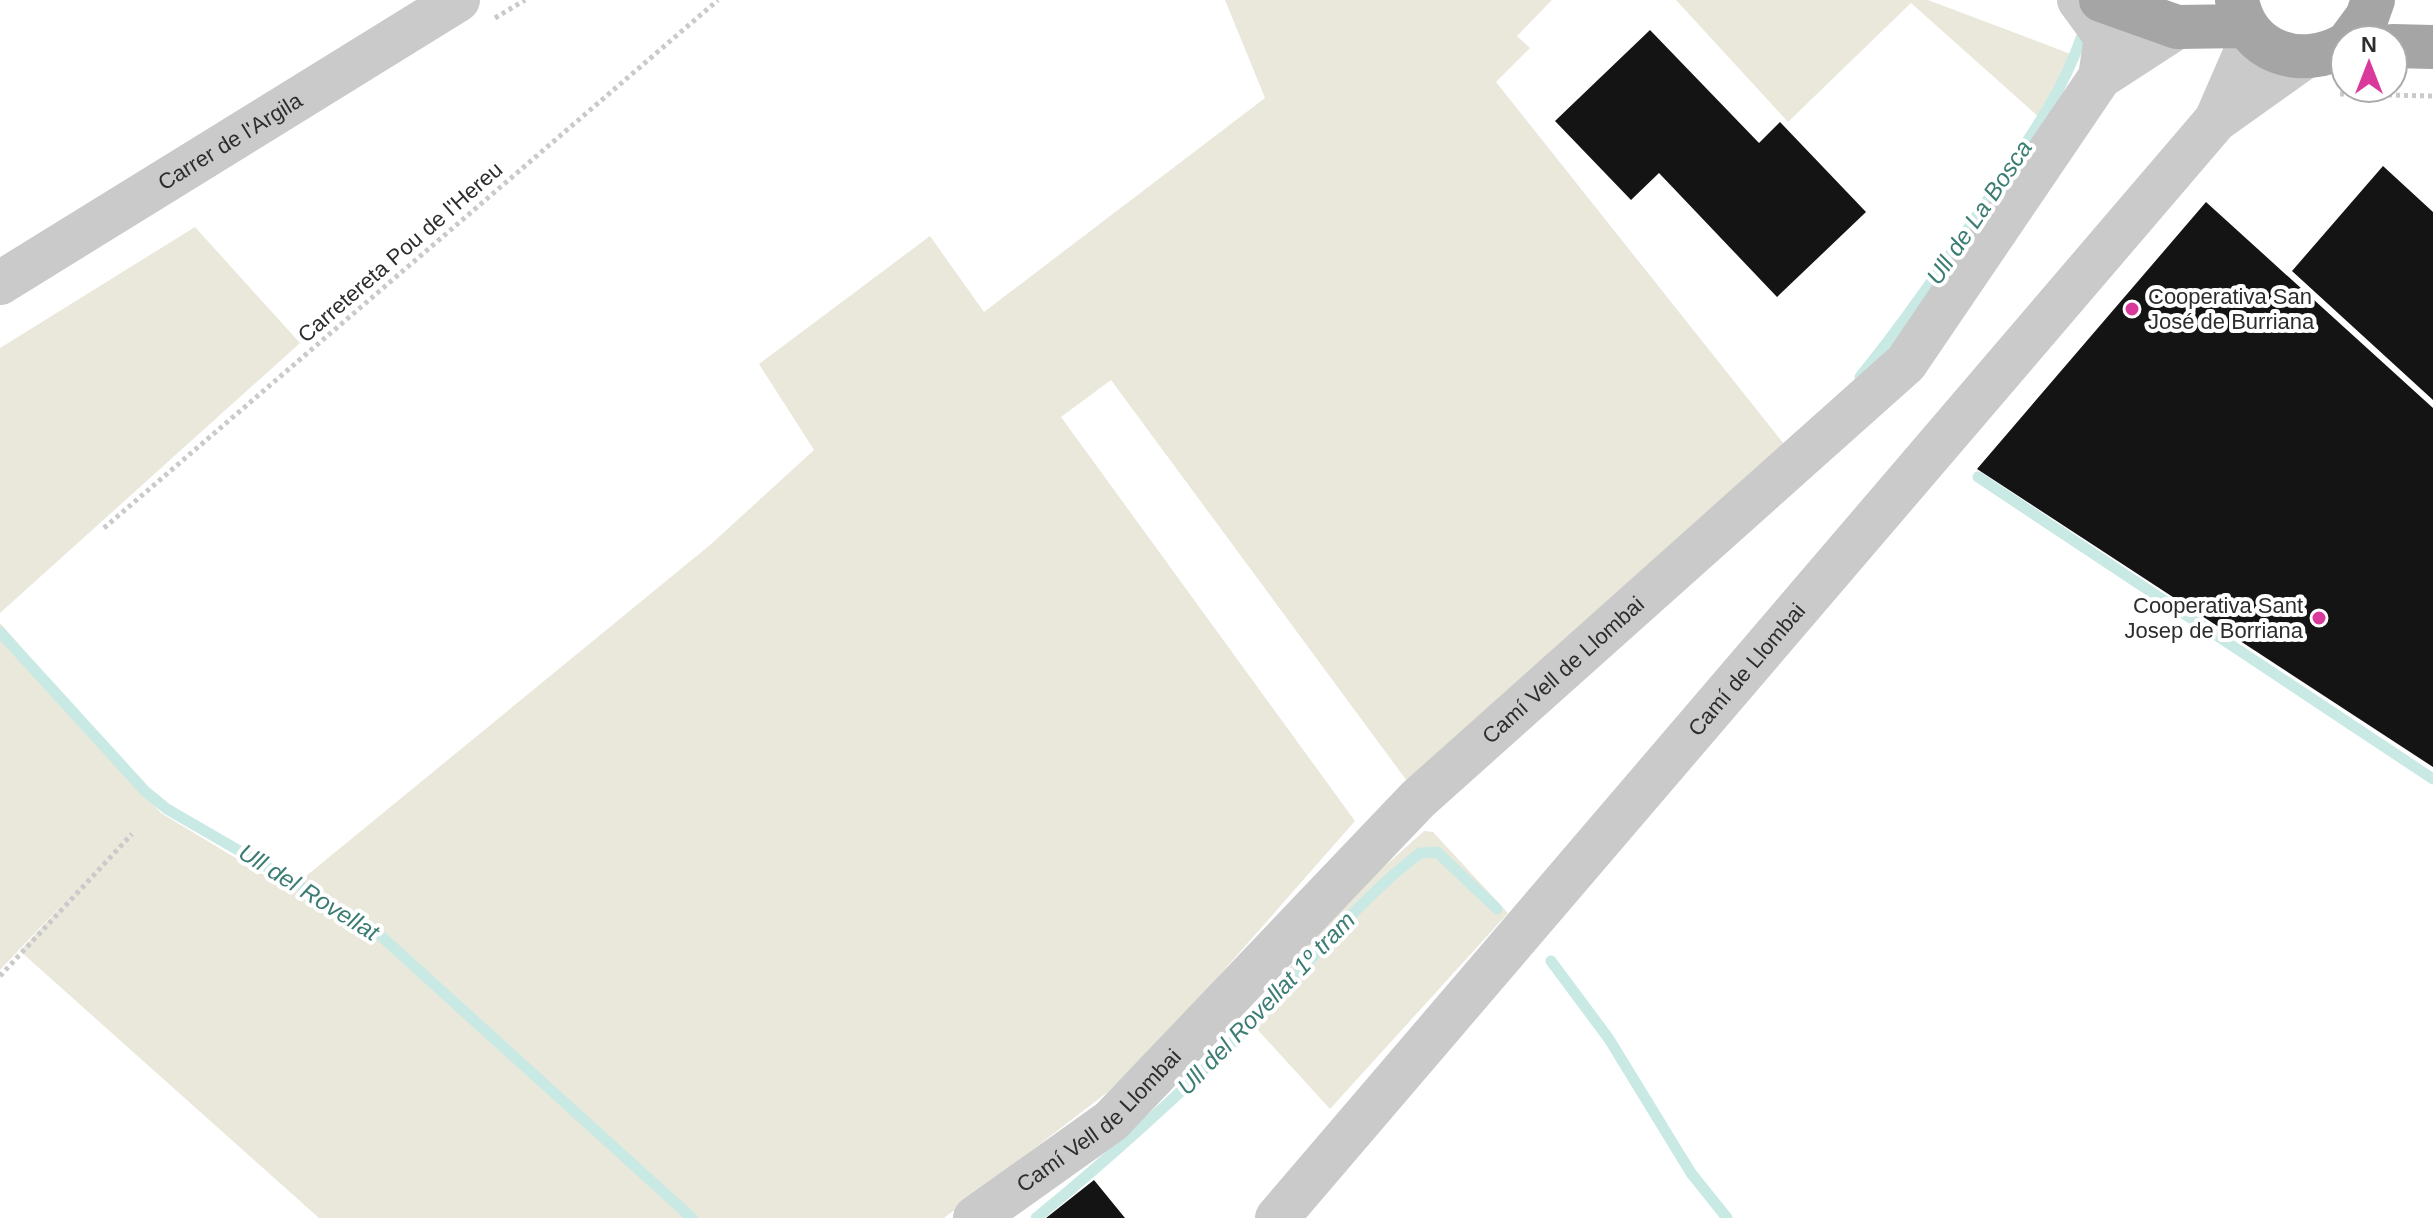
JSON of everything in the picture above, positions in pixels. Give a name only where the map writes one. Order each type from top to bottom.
[{"type":"main road","points":[[2101,0],[2177,27],[2245,20],[2267,47],[2303,58],[2329,52]]},
{"type":"main road","points":[[2362,24],[2373,0]]},
{"type":"main road","points":[[2409,46],[2433,47]]},
{"type":"street","name":"Carrer de l'Argila","points":[[0,283],[458,0]]},
{"type":"street","points":[[2079,0],[2106,37],[2100,77]]},
{"type":"street","name":"Camí de Llombai","points":[[2216,120],[2245,20]]},
{"type":"street","points":[[2100,77],[2177,27]]},
{"type":"street","name":"Camí de Llombai","points":[[1277,1218],[2216,120],[2303,58]]},
{"type":"street","name":"Camí Vell de Llombai","points":[[975,1218],[1111,1121],[1418,799],[1906,363],[2100,77]]},
{"type":"path","name":"Carretereta Pou de l'Hereu","points":[[104,528],[718,0]]},
{"type":"path","points":[[0,976],[132,834]]},
{"type":"shaded area","points":[[1225,0],[1552,0],[1517,36],[1530,48],[1496,82],[1784,444],[1407,781],[1111,380],[1061,417],[1355,821],[1190,1009],[1109,1091],[944,1218],[319,1218],[20,951],[71,895],[0,970],[0,623],[119,758],[115,763],[161,813],[289,890],[710,545],[814,450],[759,364],[930,236],[984,312],[1265,98]]},
{"type":"shaded area","points":[[1676,0],[1928,0],[2076,56],[2042,120],[1911,3],[1788,122]]},
{"type":"shaded area","points":[[195,227],[300,343],[0,613],[0,348]]},
{"type":"shaded area","points":[[1424,831],[1433,832],[1508,913],[1330,1109],[1245,1016],[1367,882]]},
{"type":"building","points":[[1650,30],[1759,143],[1780,122],[1866,212],[1777,297],[1659,173],[1631,200],[1555,121]]},
{"type":"building","points":[[2383,166],[2433,212],[2433,400],[2292,271]]},
{"type":"building","name":"Cooperativa Sant Josep de Borriana","points":[[2206,202],[2433,408],[2433,767],[1977,469]]},
{"type":"building","points":[[1094,1180],[1125,1218],[1046,1218]]},
{"type":"waterway","name":"Ull de La Bosca","points":[[1860,377],[1928,286],[2030,137],[2064,79],[2081,38]]},
{"type":"waterway","name":"Ull de La Bosca","points":[[1978,477],[2433,779]]},
{"type":"waterway","name":"Ull del Rovellat","points":[[0,632],[145,791],[167,809],[371,927],[692,1218]]},
{"type":"waterway","name":"Ull del Rovellat 1º tram","points":[[1036,1218],[1118,1149],[1197,1076],[1249,1026],[1373,894],[1420,853],[1437,852],[1497,909]]},
{"type":"waterway","name":"Ull del Rovellat 1º tram","points":[[1551,961],[1609,1039],[1691,1173],[1727,1218]]},
{"type":"place","name":"Cooperativa San José de Burriana","points":[[2132,309]]},
{"type":"place","name":"Cooperativa Sant Josep de Borriana","points":[[2319,618]]}]
